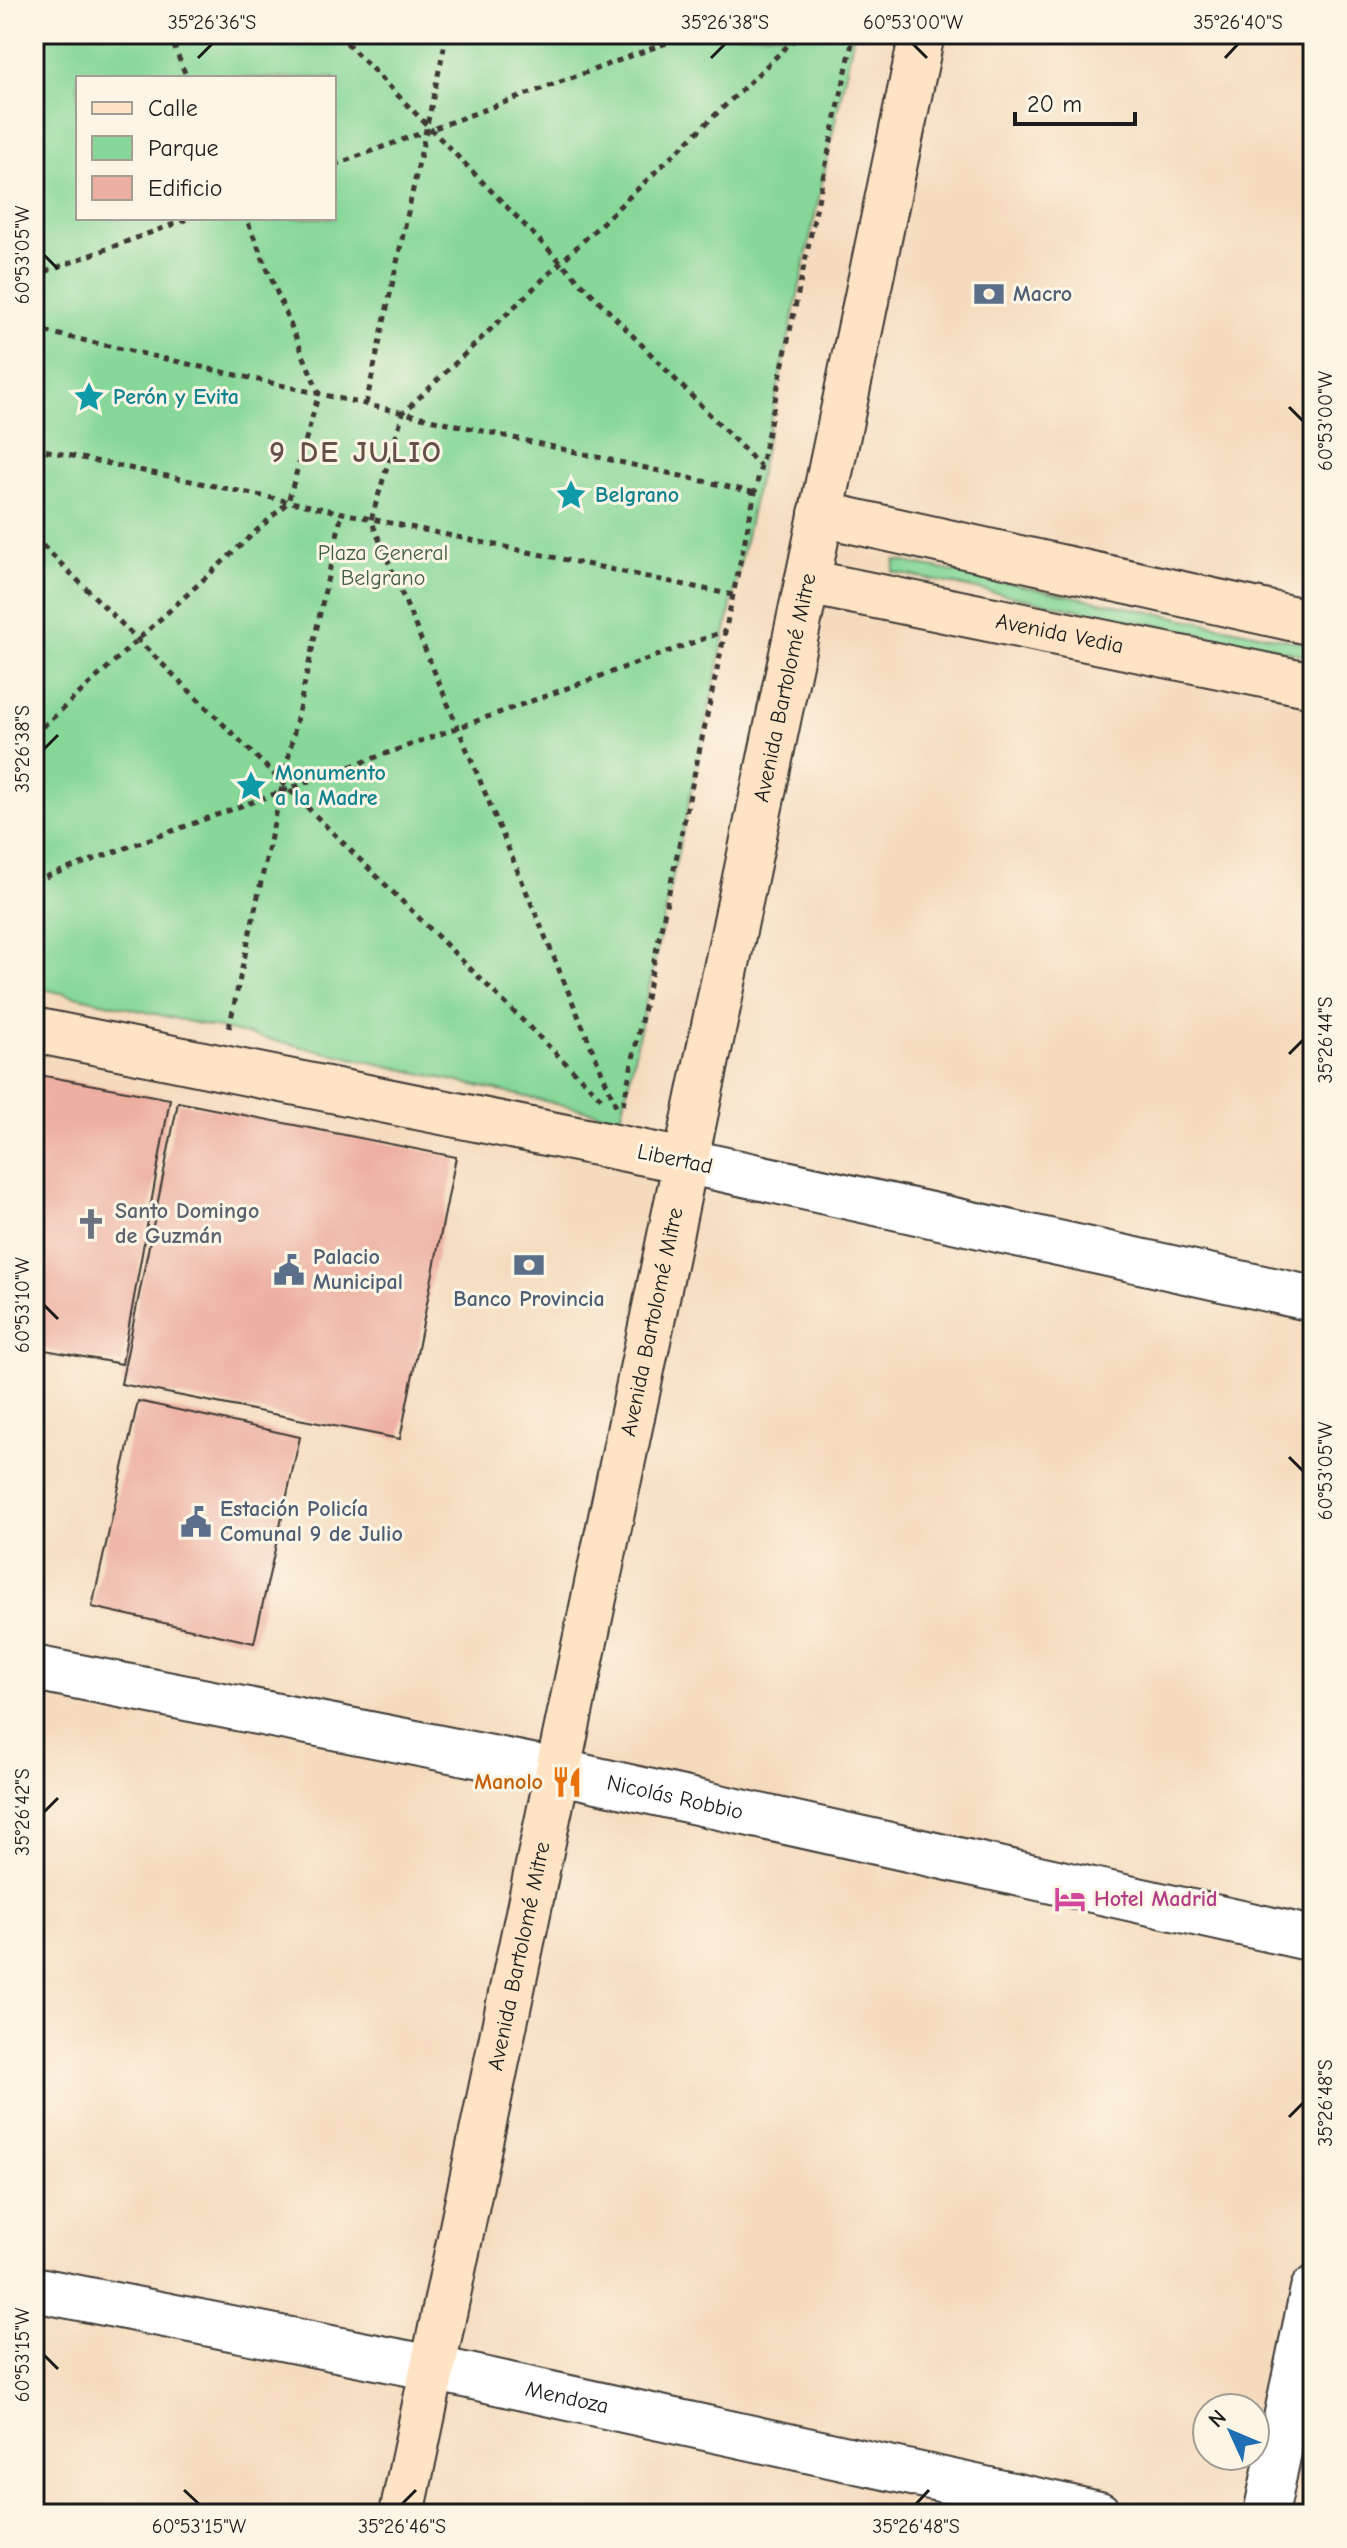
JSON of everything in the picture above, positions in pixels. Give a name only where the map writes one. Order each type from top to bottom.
[{"type":"main road","name":"Avenida Bartolomé Mitre","points":[[402,2514],[922,34]]},
{"type":"main road","points":[[821,514],[1313,623]]},
{"type":"main road","name":"Avenida Vedia","points":[[807,582],[1313,685]]},
{"type":"main road","name":"Libertad","points":[[34,1030],[685,1161]]},
{"type":"street","name":"Libertad","points":[[685,1161],[1313,1299]]},
{"type":"street","name":"Nicolás Robbio","points":[[34,1668],[557,1771],[1313,1939]]},
{"type":"street","name":"Mendoza","points":[[34,2289],[432,2368],[1099,2514]]},
{"type":"street","points":[[1266,2514],[1313,2289]]},
{"type":"path","points":[[169,34],[186,76]]},
{"type":"path","points":[[338,34],[761,467]]},
{"type":"path","points":[[366,404],[447,34]]},
{"type":"path","points":[[336,164],[691,34]]},
{"type":"path","points":[[621,1118],[371,520],[403,413],[800,34]]},
{"type":"path","points":[[621,1118],[854,34]]},
{"type":"path","points":[[34,276],[185,220]]},
{"type":"path","points":[[34,735],[288,502],[319,393],[247,220]]},
{"type":"path","points":[[34,329],[756,493]]},
{"type":"path","points":[[34,448],[733,595]]},
{"type":"path","points":[[228,1030],[342,513]]},
{"type":"path","points":[[34,537],[621,1118]]},
{"type":"path","points":[[34,881],[726,631]]},
{"type":"green space","name":"Plaza General Belgrano","points":[[34,34],[854,34],[621,1118],[34,987]]},
{"type":"green space","points":[[895,560],[1313,645],[1313,657],[893,572]]},
{"type":"building","name":"Santo Domingo de Guzmán","points":[[34,1074],[170,1099],[122,1364],[34,1348]]},
{"type":"building","name":"Palacio Municipal","points":[[178,1102],[456,1157],[400,1439],[121,1384]]},
{"type":"building","name":"Estación Policía Comunal 9 de Julio","points":[[138,1401],[300,1437],[254,1643],[92,1607]]},
{"type":"place","name":"Macro","points":[[989,294]]},
{"type":"place","name":"Perón y Evita","points":[[89,397]]},
{"type":"place","name":"Belgrano","points":[[571,495]]},
{"type":"place","name":"Monumento a la Madre","points":[[251,786]]},
{"type":"place","name":"Santo Domingo de Guzmán","points":[[91,1224]]},
{"type":"place","name":"Banco Provincia","points":[[529,1265]]},
{"type":"place","name":"Palacio Municipal","points":[[289,1270]]},
{"type":"place","name":"Estación Policía Comunal 9 de Julio","points":[[196,1522]]},
{"type":"place","name":"Manolo","points":[[567,1782]]},
{"type":"place","name":"Hotel Madrid","points":[[1070,1899]]},
{"type":"district","name":"9 DE JULIO","points":[[356,452]]}]
